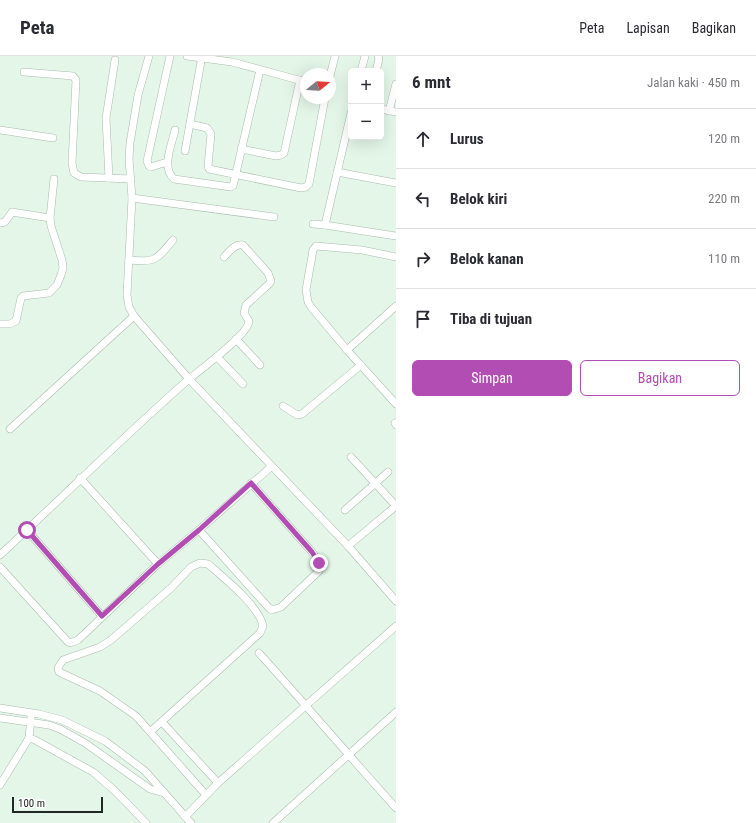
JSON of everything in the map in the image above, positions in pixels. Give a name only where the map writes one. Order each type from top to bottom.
[{"type":"lane","points":[[150,56],[138,95],[130,143],[129,159],[132,198],[127,295],[128,307],[134,316],[189,379],[348,546],[396,601]]},
{"type":"lane","points":[[167,162],[152,167],[147,163],[170,56]]},
{"type":"lane","points":[[187,56],[232,62],[300,80]]},
{"type":"lane","points":[[332,68],[335,56]]},
{"type":"lane","points":[[362,68],[365,56]]},
{"type":"lane","points":[[377,68],[379,59],[378,56]]},
{"type":"lane","points":[[185,151],[202,57]]},
{"type":"lane","points":[[109,178],[106,118],[115,60]]},
{"type":"lane","points":[[175,130],[167,162],[169,173],[174,179],[231,187],[234,185],[260,70]]},
{"type":"lane","points":[[24,72],[66,75],[75,78],[77,83],[72,168],[74,173],[81,178],[131,179]]},
{"type":"lane","points":[[393,112],[396,84]]},
{"type":"lane","points":[[241,149],[276,156],[284,153],[300,92]]},
{"type":"lane","points":[[190,124],[207,128],[211,134],[209,169],[301,188],[306,187],[309,184],[325,104]]},
{"type":"lane","points":[[325,225],[348,126]]},
{"type":"lane","points":[[0,130],[53,138]]},
{"type":"lane","points":[[337,172],[396,183]]},
{"type":"lane","points":[[0,324],[10,324],[16,322],[20,298],[23,296],[49,293],[57,285],[63,268],[50,218],[54,179]]},
{"type":"lane","points":[[132,198],[274,217]]},
{"type":"lane","points":[[0,223],[5,222],[12,212],[50,218]]},
{"type":"lane","points":[[313,224],[396,236]]},
{"type":"lane","points":[[129,260],[145,262],[154,259],[163,252],[172,240]]},
{"type":"lane","points":[[0,555],[80,478],[189,379],[236,340],[249,324],[249,321],[244,313],[246,305],[269,284],[271,278],[243,245],[236,245],[224,257]]},
{"type":"lane","points":[[396,257],[362,250],[320,246],[314,248],[306,296],[311,307],[347,350],[396,404]]},
{"type":"lane","points":[[347,350],[396,306]]},
{"type":"lane","points":[[10,429],[134,316]]},
{"type":"lane","points":[[236,340],[260,365]]},
{"type":"lane","points":[[217,357],[243,384]]},
{"type":"lane","points":[[283,406],[297,415],[302,414],[361,365]]},
{"type":"lane","points":[[348,546],[395,502],[351,457]]},
{"type":"lane","points":[[0,568],[68,642],[71,643],[78,640],[158,564],[272,466]]},
{"type":"lane","points":[[345,510],[388,472]]},
{"type":"lane","points":[[80,478],[158,564]]},
{"type":"lane","points":[[199,530],[269,608],[272,610],[277,609],[291,598],[319,571],[319,563],[312,552],[251,483]]},
{"type":"lane","points":[[27,530],[102,616]]},
{"type":"lane","points":[[150,732],[260,633],[264,626],[258,613],[247,600],[208,564],[200,563],[191,567],[170,588],[111,640],[100,647],[63,660],[58,668],[59,672],[64,676],[100,690],[136,716],[150,732],[206,795]]},
{"type":"lane","points":[[187,814],[218,784],[396,626]]},
{"type":"lane","points":[[258,652],[307,705],[348,755],[396,808]]},
{"type":"lane","points":[[0,708],[62,720],[105,741],[145,771],[164,794],[187,814],[191,823]]},
{"type":"lane","points":[[273,823],[396,712]]},
{"type":"lane","points":[[0,785],[29,738],[32,713]]},
{"type":"lane","points":[[0,718],[49,725],[60,729],[85,743],[150,789],[164,794]]},
{"type":"lane","points":[[162,722],[218,784]]},
{"type":"lane","points":[[29,738],[93,772],[114,790],[146,823]]},
{"type":"route","points":[[27,530],[102,616],[158,564],[199,530],[251,483],[312,552],[319,563]]}]
